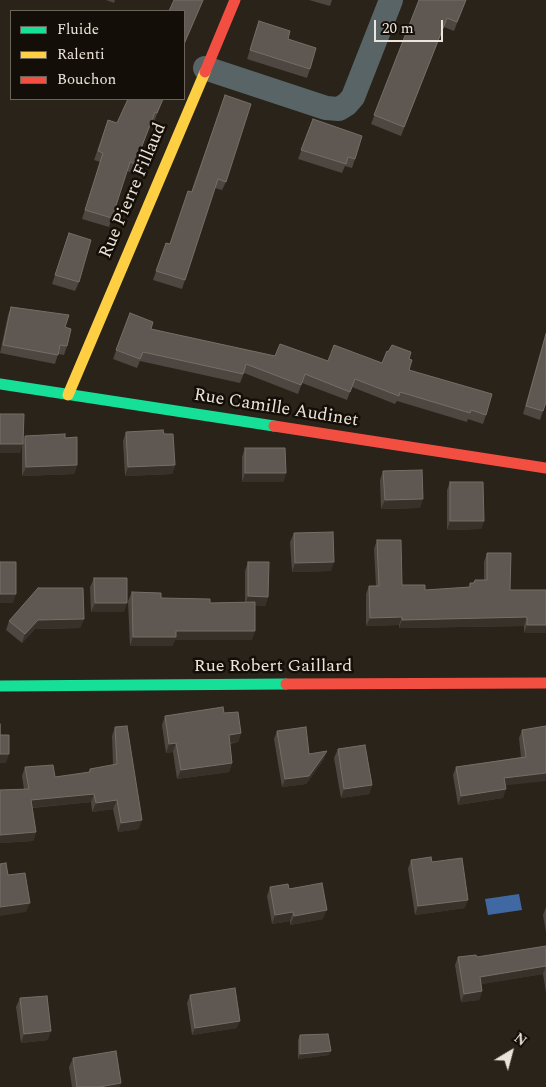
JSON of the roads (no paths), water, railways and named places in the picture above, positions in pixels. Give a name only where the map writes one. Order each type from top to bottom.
[{"type":"street","name":"Rue Pierre Fillaud","points":[[68,395],[204,68],[235,0]]},
{"type":"street","points":[[204,68],[326,108],[339,109],[353,97],[391,0]]},
{"type":"street","name":"Rue Camille Audinet","points":[[0,384],[546,468]]},
{"type":"street","name":"Rue Robert Gaillard","points":[[0,686],[546,683]]},
{"type":"water","points":[[519,894],[522,910],[488,915],[485,899]]}]
